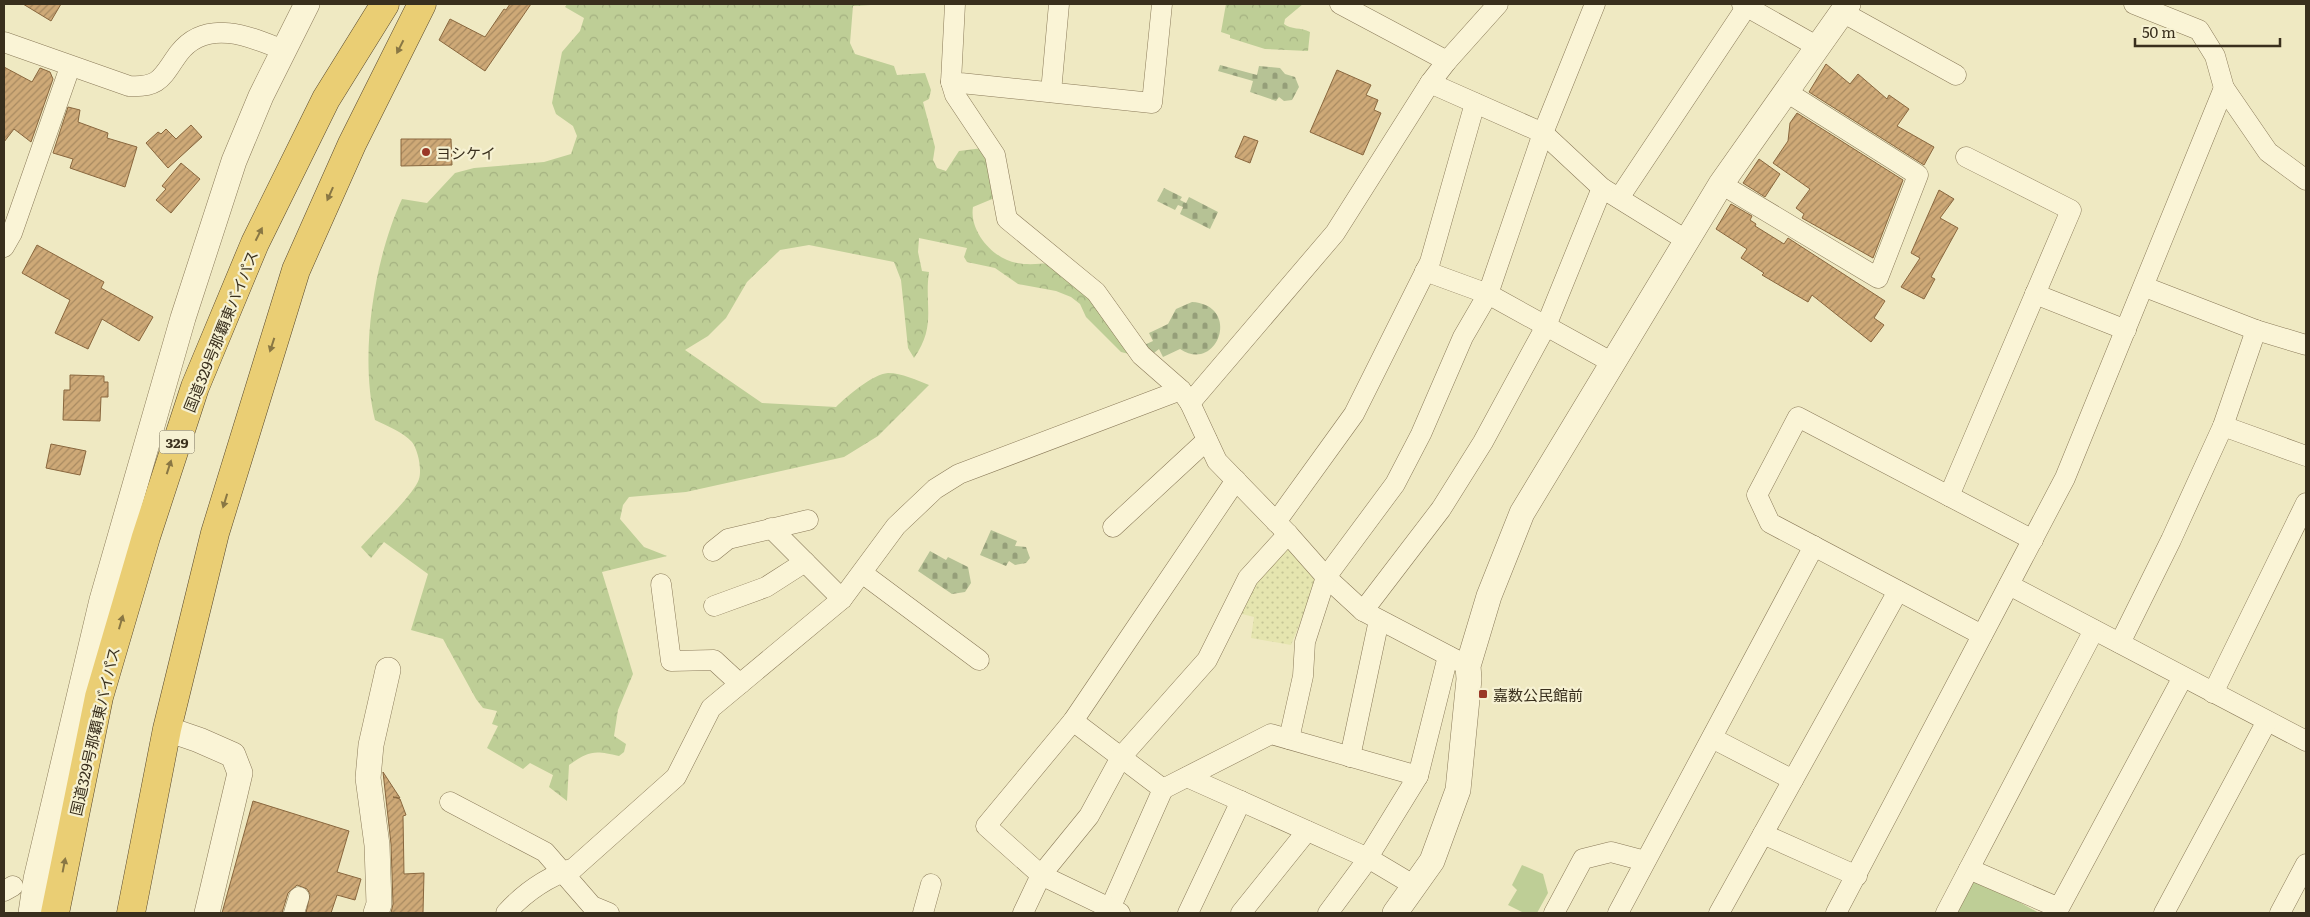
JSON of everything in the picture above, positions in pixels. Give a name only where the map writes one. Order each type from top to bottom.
[{"type":"highway","name":"国道329号那覇東バイパス","points":[[54,913],[99,697],[146,537],[195,387],[259,234],[326,99],[385,4]]},
{"type":"highway","points":[[131,913],[166,729],[215,533],[296,270],[352,144],[422,4]]},
{"type":"street","points":[[30,913],[36,879],[102,600],[183,318],[234,161],[282,50],[307,4]]},
{"type":"street","points":[[955,4],[951,82],[955,95],[995,155],[1007,219],[1096,292],[1141,355],[1186,397],[1217,461],[1326,577],[1371,615],[1458,661],[1469,679],[1458,790],[1432,861],[1396,913]]},
{"type":"street","points":[[1051,92],[1059,4]]},
{"type":"street","points":[[951,82],[1152,103],[1162,4]]},
{"type":"street","points":[[1340,4],[1447,60]]},
{"type":"street","points":[[506,913],[524,893],[562,872],[574,868],[676,777],[711,708],[842,599],[896,526],[935,490],[958,474],[1186,397],[1335,233],[1430,83],[1447,60],[1498,4]]},
{"type":"street","points":[[1289,739],[1303,676],[1305,642],[1326,577],[1395,484],[1421,434],[1463,337],[1488,294],[1543,133],[1596,4]]},
{"type":"street","points":[[2134,4],[2199,30],[2215,56],[2224,88],[2268,152],[2306,180]]},
{"type":"street","points":[[1350,756],[1371,615],[1483,442],[1546,326],[1611,193],[1756,7],[1818,47]]},
{"type":"street","points":[[1328,913],[1368,858],[1418,776],[1458,661],[1488,596],[1522,513],[1721,184],[1845,8],[1956,75]]},
{"type":"street","points":[[4,42],[70,67],[129,86],[144,87],[159,81],[179,52],[191,41],[207,34],[235,33],[249,36],[282,50]]},
{"type":"street","points":[[4,248],[12,232],[70,67]]},
{"type":"street","points":[[1430,83],[1543,133],[1611,193],[1686,240]]},
{"type":"street","points":[[1836,913],[2065,478],[2145,287],[2224,88]]},
{"type":"street","points":[[1721,184],[1878,278],[1918,175],[1785,91]]},
{"type":"street","points":[[1023,913],[1042,875],[1089,816],[1121,757],[1207,660],[1248,578],[1354,414],[1430,262],[1475,103]]},
{"type":"street","points":[[1949,496],[2071,210],[1966,156]]},
{"type":"street","points":[[1425,271],[1488,294],[1613,363]]},
{"type":"street","points":[[2145,287],[2256,330],[2306,345]]},
{"type":"street","points":[[2035,294],[2126,330]]},
{"type":"street","points":[[2120,644],[2171,540],[2223,426],[2256,330]]},
{"type":"street","points":[[1982,635],[1770,523],[1757,495],[1798,417],[2033,540]]},
{"type":"street","points":[[2223,426],[2306,456]]},
{"type":"street","points":[[1114,527],[1207,440]]},
{"type":"street","points":[[1236,480],[1073,722],[986,826],[1042,875],[1113,912],[1163,789],[1271,734],[1418,776]]},
{"type":"street","points":[[2213,693],[2306,503]]},
{"type":"street","points":[[713,551],[728,539],[808,520]]},
{"type":"street","points":[[771,528],[842,599]]},
{"type":"street","points":[[1618,913],[1814,546]]},
{"type":"street","points":[[714,606],[766,587],[805,562]]},
{"type":"street","points":[[862,573],[979,660]]},
{"type":"street","points":[[660,584],[671,660],[714,660],[740,684]]},
{"type":"street","points":[[2009,585],[2306,742]]},
{"type":"street","points":[[1719,913],[1898,591]]},
{"type":"street","points":[[1946,913],[2094,630]]},
{"type":"street","points":[[376,913],[379,904],[377,845],[368,778],[371,745],[388,670]]},
{"type":"street","points":[[1969,869],[2059,908],[2183,677]]},
{"type":"street","points":[[2164,913],[2267,721]]},
{"type":"street","points":[[1073,722],[1163,789]]},
{"type":"street","points":[[166,729],[222,749],[233,755],[240,773],[207,913]]},
{"type":"street","points":[[1712,738],[1793,780]]},
{"type":"street","points":[[1187,777],[1368,858],[1415,886]]},
{"type":"street","points":[[1188,913],[1241,801]]},
{"type":"street","points":[[450,802],[545,852],[592,906],[609,913]]},
{"type":"street","points":[[1241,913],[1307,831]]},
{"type":"street","points":[[1763,834],[1857,876]]},
{"type":"street","points":[[1554,913],[1583,860],[1611,852],[1645,861]]},
{"type":"street","points":[[2280,913],[2306,864]]},
{"type":"street","points":[[923,913],[930,884]]},
{"type":"green space","points":[[567,4],[889,4],[853,6],[850,43],[855,54],[894,66],[897,75],[925,73],[931,90],[929,99],[923,102],[935,147],[933,160],[937,168],[946,171],[959,151],[983,148],[997,197],[973,207],[975,225],[979,234],[991,250],[1008,260],[1025,264],[1049,263],[1088,296],[1133,355],[1121,352],[1086,317],[1080,304],[1071,297],[1056,291],[1018,284],[995,268],[967,262],[964,257],[967,248],[919,238],[918,252],[922,271],[929,272],[928,325],[921,346],[914,358],[908,348],[901,280],[894,262],[809,245],[780,250],[747,282],[726,318],[708,336],[685,350],[762,403],[836,407],[868,381],[888,373],[904,375],[929,385],[878,436],[844,457],[686,492],[629,497],[623,505],[620,519],[644,547],[667,556],[602,572],[633,674],[618,710],[614,736],[626,744],[624,752],[619,756],[592,753],[569,765],[567,801],[549,787],[553,775],[530,763],[523,769],[487,748],[498,726],[492,724],[497,711],[483,708],[476,699],[443,639],[411,630],[428,574],[384,542],[371,558],[361,547],[410,494],[416,486],[420,475],[419,460],[414,445],[404,435],[375,420],[370,395],[369,338],[372,308],[377,278],[392,223],[402,199],[427,203],[455,173],[474,168],[544,162],[571,154],[577,136],[573,126],[556,114],[552,103],[562,52],[580,31],[584,18],[565,7]]},
{"type":"green space","points":[[1226,4],[1303,4],[1285,19],[1284,24],[1310,32],[1308,51],[1265,49],[1230,38],[1230,35],[1221,32]]},
{"type":"green space","points":[[1220,65],[1257,75],[1259,66],[1280,68],[1285,74],[1295,77],[1299,87],[1292,100],[1284,101],[1279,97],[1276,101],[1250,92],[1253,81],[1218,71]]},
{"type":"green space","points":[[1164,188],[1182,197],[1180,200],[1186,203],[1189,197],[1218,212],[1210,229],[1180,214],[1183,207],[1178,205],[1175,210],[1157,201]]},
{"type":"green space","points":[[1192,302],[1207,306],[1217,314],[1220,325],[1219,336],[1214,346],[1205,353],[1193,354],[1180,349],[1163,357],[1159,349],[1150,356],[1142,346],[1153,341],[1149,333],[1168,324],[1176,309]]},
{"type":"green space","points":[[991,530],[1017,541],[1015,546],[1026,547],[1030,558],[1026,563],[1015,565],[1009,561],[1006,566],[980,555]]},
{"type":"green space","points":[[1290,547],[1317,574],[1315,586],[1291,645],[1251,638],[1254,617],[1238,613],[1252,583]]},
{"type":"green space","points":[[930,551],[946,560],[948,557],[968,567],[971,583],[965,592],[952,594],[918,571]]},
{"type":"green space","points":[[1522,865],[1543,874],[1548,893],[1537,913],[1524,913],[1508,905],[1517,890],[1512,885]]},
{"type":"green space","points":[[1974,877],[2039,913],[1955,913]]},
{"type":"building","points":[[23,4],[61,4],[51,21]]},
{"type":"building","points":[[510,4],[531,4],[485,71],[439,40],[450,19],[485,37],[504,9],[506,10]]},
{"type":"building","points":[[1826,64],[1850,84],[1858,74],[1887,99],[1889,95],[1909,109],[1897,126],[1934,147],[1924,165],[1809,92]]},
{"type":"building","points":[[4,67],[32,82],[40,68],[50,72],[53,79],[31,142],[14,129],[4,142]]},
{"type":"building","points":[[1337,70],[1371,85],[1366,95],[1378,100],[1374,110],[1381,113],[1363,155],[1310,132]]},
{"type":"building","points":[[68,107],[80,110],[78,122],[108,133],[107,138],[137,147],[125,187],[70,168],[73,159],[53,153]]},
{"type":"building","points":[[1797,113],[1903,180],[1873,258],[1802,218],[1804,214],[1796,208],[1810,189],[1773,163],[1788,141],[1790,123]]},
{"type":"building","points":[[191,125],[202,137],[168,168],[146,143],[158,132],[161,134],[166,129],[176,139]]},
{"type":"building","points":[[1244,136],[1258,141],[1250,163],[1235,157]]},
{"type":"building","name":"ヨシケイ","points":[[401,139],[451,139],[452,165],[401,166]]},
{"type":"building","points":[[1759,159],[1780,174],[1765,197],[1743,183]]},
{"type":"building","points":[[181,163],[200,179],[171,213],[156,200],[166,189],[162,186]]},
{"type":"building","points":[[1939,190],[1954,199],[1940,218],[1958,228],[1931,277],[1935,279],[1924,299],[1901,287],[1920,258],[1911,253]]},
{"type":"building","points":[[1731,204],[1752,216],[1750,220],[1756,224],[1755,226],[1784,244],[1788,238],[1885,301],[1874,318],[1884,325],[1871,342],[1812,295],[1808,302],[1762,275],[1764,273],[1741,258],[1747,249],[1716,229]]},
{"type":"building","points":[[37,245],[104,282],[101,288],[153,317],[139,341],[102,319],[88,349],[55,333],[70,300],[22,273]]},
{"type":"building","points":[[70,375],[104,376],[104,382],[108,382],[108,397],[101,397],[100,421],[63,420],[64,390],[70,390]]},
{"type":"building","points":[[51,444],[86,451],[80,475],[46,468]]},
{"type":"building","points":[[383,772],[400,798],[393,797],[400,799],[406,815],[403,816],[404,874],[424,873],[423,913],[391,913],[393,904],[391,844]]},
{"type":"building","points":[[253,801],[349,831],[337,872],[361,879],[355,900],[337,895],[331,913],[306,913],[310,894],[307,889],[297,885],[288,893],[282,913],[222,913]]},
{"type":"place","name":"ヨシケイ","points":[[426,152]]},
{"type":"place","name":"嘉数公民館前","points":[[1483,694]]}]
